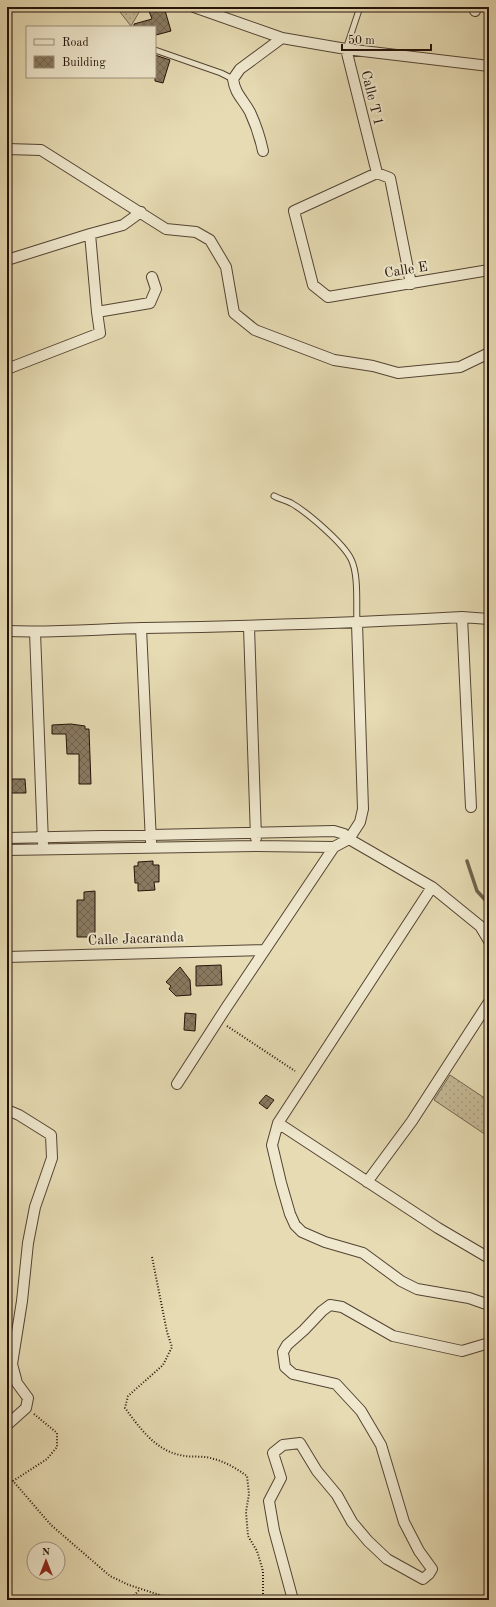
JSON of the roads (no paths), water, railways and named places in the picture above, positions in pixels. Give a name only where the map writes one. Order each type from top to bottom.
[{"type":"street","points":[[194,7],[282,38],[346,49],[489,66]]},
{"type":"street","points":[[264,150],[258,130],[249,111],[234,89],[233,79],[240,69],[282,38]]},
{"type":"street","name":"Calle T 1","points":[[346,49],[377,173]]},
{"type":"street","points":[[7,149],[41,150],[166,228],[196,232],[210,240],[226,267],[234,313],[255,330],[334,360],[373,366],[398,373],[460,367],[489,353]]},
{"type":"street","points":[[377,173],[390,178],[411,284]]},
{"type":"street","name":"Calle E","points":[[377,173],[294,211],[313,285],[328,297],[489,270]]},
{"type":"street","points":[[7,260],[123,225],[141,212]]},
{"type":"street","points":[[7,369],[100,333],[90,234]]},
{"type":"street","points":[[97,312],[150,303],[156,289],[152,277]]},
{"type":"street","points":[[462,617],[471,807]]},
{"type":"street","points":[[7,631],[35,632],[356,623],[462,617],[489,619]]},
{"type":"street","points":[[7,850],[334,846],[349,839],[360,822],[363,809],[356,623]]},
{"type":"street","points":[[250,626],[256,846]]},
{"type":"street","points":[[141,628],[150,835],[152,848]]},
{"type":"street","points":[[35,632],[43,850]]},
{"type":"street","points":[[7,838],[334,831],[344,834],[349,839],[432,887],[480,926],[489,941]]},
{"type":"street","points":[[177,1084],[334,846]]},
{"type":"street","points":[[432,887],[278,1123],[272,1145],[280,1183],[290,1214],[295,1225],[302,1232],[325,1242],[363,1253],[401,1281],[417,1289],[469,1298],[489,1305]]},
{"type":"street","name":"Calle Jacaranda","points":[[7,957],[265,950]]},
{"type":"street","points":[[367,1182],[412,1121],[489,1002]]},
{"type":"street","points":[[7,1110],[20,1115],[51,1135],[52,1158],[35,1207],[28,1243],[22,1301],[12,1364],[17,1383],[28,1398],[26,1408],[7,1425]]},
{"type":"street","points":[[278,1123],[367,1182],[489,1258]]},
{"type":"street","points":[[293,1600],[274,1530],[269,1502],[281,1478],[273,1453],[283,1445],[300,1442],[317,1471],[337,1495],[352,1522],[387,1559],[423,1579],[430,1574],[432,1569],[419,1551],[404,1522],[381,1446],[361,1411],[336,1384],[293,1374],[285,1367],[283,1352],[287,1345],[330,1305],[342,1307],[393,1336],[462,1351],[489,1343]]},
{"type":"lane","points":[[346,49],[360,7]]},
{"type":"lane","points":[[156,50],[221,73],[233,79]]},
{"type":"lane","points":[[274,496],[291,503],[314,520],[339,543],[351,559],[356,582],[356,623]]},
{"type":"waterway","points":[[467,861],[477,891],[489,904]]}]
